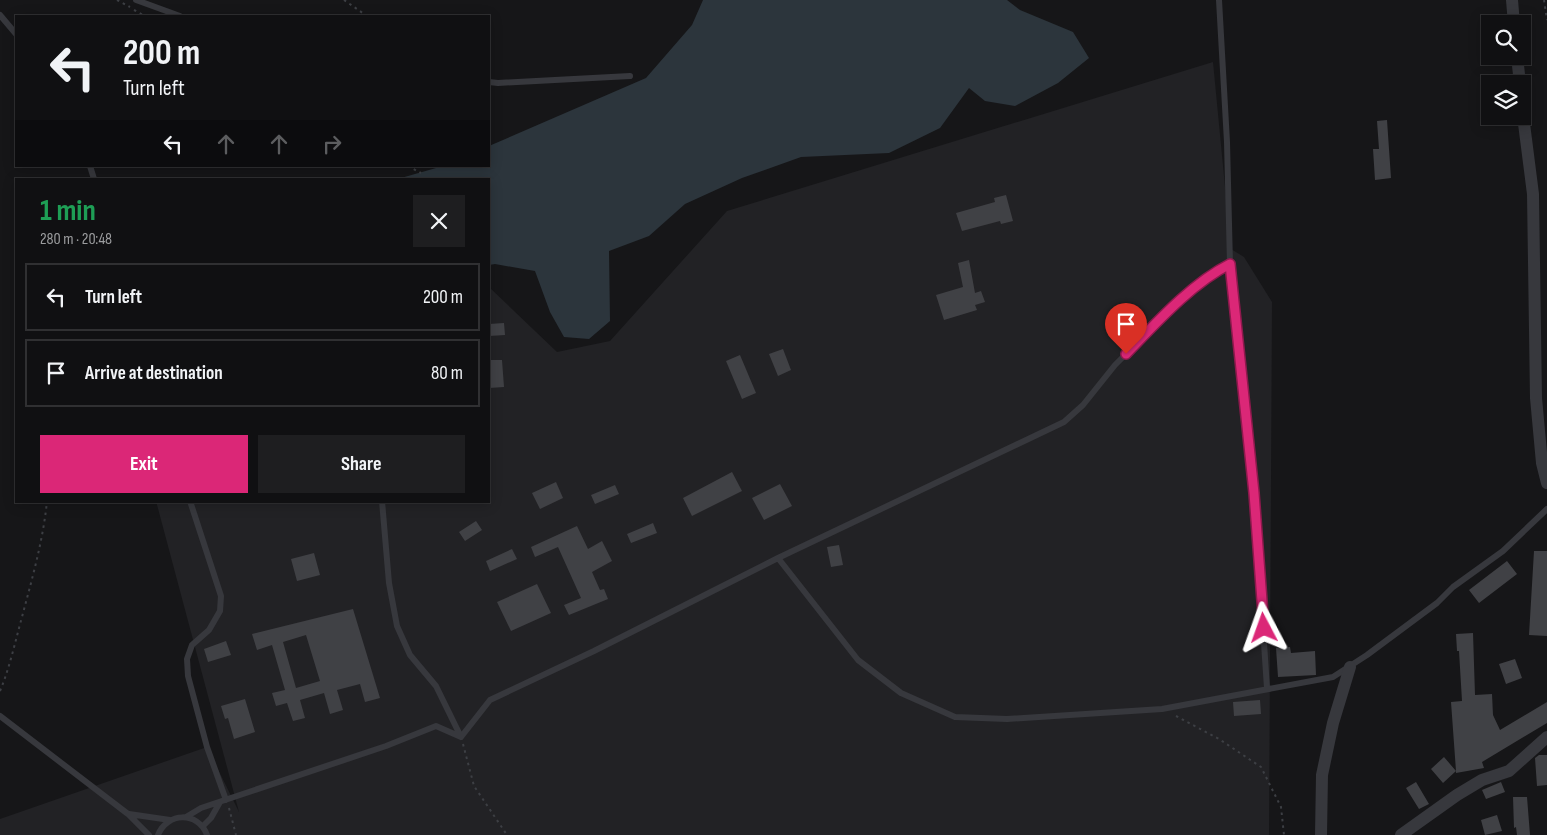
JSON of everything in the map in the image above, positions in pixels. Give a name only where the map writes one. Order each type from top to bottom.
[{"type":"street","points":[[1512,0],[1513,15]]},
{"type":"street","points":[[1524,125],[1532,194],[1542,397],[1542,463],[1547,483]]},
{"type":"street","points":[[1321,835],[1322,774],[1333,723],[1350,667]]},
{"type":"street","points":[[1401,835],[1482,780],[1509,771],[1547,737]]},
{"type":"lane","points":[[136,0],[177,15]]},
{"type":"lane","points":[[1219,0],[1228,142],[1230,264],[1254,493],[1267,688]]},
{"type":"lane","points":[[0,15],[15,33]]},
{"type":"lane","points":[[490,82],[630,76]]},
{"type":"lane","points":[[461,738],[490,700],[594,651],[778,558],[1064,422],[1083,405],[1115,365],[1161,319],[1213,273],[1230,264]]},
{"type":"lane","points":[[191,503],[220,596],[220,611],[209,630],[192,645],[187,659],[188,676],[223,801]]},
{"type":"lane","points":[[382,503],[389,583],[396,626],[410,656],[436,686],[461,738]]},
{"type":"lane","points":[[778,558],[858,660],[901,693],[955,717],[1007,719],[1162,709],[1332,677],[1350,667],[1437,603],[1453,587],[1503,551],[1547,509]]},
{"type":"lane","points":[[0,716],[128,814],[149,835]]},
{"type":"lane","points":[[128,814],[170,820],[186,816],[201,808],[386,746],[436,726],[461,738]]},
{"type":"lane","points":[[202,826],[211,818],[223,801]]},
{"type":"lane","points":[[186,816],[202,826],[206,835]]},
{"type":"lane","points":[[158,835],[170,820]]},
{"type":"path","points":[[344,0],[365,15]]},
{"type":"path","points":[[1544,0],[1547,20]]},
{"type":"path","points":[[410,167],[420,173]]},
{"type":"path","points":[[0,691],[6,677],[28,595],[44,525],[47,503]]},
{"type":"path","points":[[1162,709],[1219,739],[1261,767],[1281,807],[1284,835]]},
{"type":"path","points":[[461,738],[474,786],[507,835]]},
{"type":"path","points":[[223,801],[236,835]]},
{"type":"shaded area","points":[[703,0],[1007,0],[1020,10],[1073,32],[1089,58],[1058,83],[1015,106],[985,101],[969,88],[940,128],[889,153],[801,157],[742,178],[685,204],[649,236],[609,251],[610,321],[589,339],[564,337],[550,312],[535,271],[495,264],[490,265],[490,178],[401,178],[440,167],[490,167],[490,146],[646,78],[692,25]]},
{"type":"shaded area","points":[[1213,62],[1231,249],[1244,257],[1272,302],[1269,835],[0,835],[0,819],[207,747],[239,812],[157,503],[490,503],[490,288],[557,352],[610,341],[727,211]]},
{"type":"building","points":[[1387,120],[1391,178],[1375,180],[1373,149],[1379,149],[1377,121]]},
{"type":"building","points":[[1006,195],[1013,221],[1001,224],[1000,221],[962,231],[956,213],[995,202],[994,198]]},
{"type":"building","points":[[969,260],[975,293],[981,291],[985,302],[975,305],[977,310],[944,320],[936,295],[963,287],[958,263]]},
{"type":"building","points":[[504,323],[505,335],[490,336],[490,324]]},
{"type":"building","points":[[783,349],[791,370],[778,376],[769,354]]},
{"type":"building","points":[[740,355],[756,393],[742,399],[726,361]]},
{"type":"building","points":[[490,360],[502,360],[504,387],[490,388]]},
{"type":"building","points":[[732,472],[742,491],[692,516],[683,498]]},
{"type":"building","points":[[556,482],[563,498],[540,509],[532,493]]},
{"type":"building","points":[[780,484],[792,506],[764,520],[752,498]]},
{"type":"building","points":[[615,485],[619,494],[595,504],[591,495]]},
{"type":"building","points":[[476,521],[482,530],[465,541],[459,532]]},
{"type":"building","points":[[653,523],[657,533],[631,543],[627,534]]},
{"type":"building","points":[[577,526],[588,549],[602,541],[612,561],[592,572],[600,590],[604,589],[608,599],[569,615],[564,605],[581,598],[558,547],[535,557],[531,547]]},
{"type":"building","points":[[839,545],[843,565],[831,567],[827,547]]},
{"type":"building","points":[[512,549],[517,559],[490,571],[486,561]]},
{"type":"building","points":[[1534,551],[1547,551],[1547,636],[1529,635]]},
{"type":"building","points":[[314,553],[320,575],[297,581],[291,559]]},
{"type":"building","points":[[1507,561],[1517,574],[1479,603],[1469,590]]},
{"type":"building","points":[[537,584],[551,613],[511,631],[497,602]]},
{"type":"building","points":[[353,609],[380,698],[365,702],[360,684],[337,690],[343,710],[330,714],[324,693],[300,700],[305,718],[293,721],[287,703],[276,706],[272,693],[285,690],[272,645],[257,650],[252,634]],"holes":[[[306,635],[320,681],[296,688],[283,642]]]},
{"type":"building","points":[[1473,633],[1475,695],[1492,694],[1493,715],[1500,730],[1547,702],[1547,723],[1482,762],[1484,768],[1456,773],[1451,702],[1462,701],[1456,634]]},
{"type":"building","points":[[226,641],[231,655],[208,662],[204,649]]},
{"type":"building","points":[[1290,647],[1291,653],[1315,651],[1316,675],[1278,677],[1276,648]]},
{"type":"building","points":[[1515,659],[1522,678],[1506,684],[1499,664]]},
{"type":"building","points":[[245,699],[255,732],[234,739],[228,718],[225,719],[221,706]]},
{"type":"building","points":[[1260,700],[1261,714],[1234,716],[1233,702]]},
{"type":"building","points":[[1539,755],[1547,755],[1547,785],[1537,786],[1535,758]]},
{"type":"building","points":[[1444,757],[1456,771],[1443,783],[1431,769]]},
{"type":"building","points":[[1416,782],[1429,804],[1419,809],[1406,788]]},
{"type":"building","points":[[1501,782],[1505,792],[1486,799],[1482,790]]},
{"type":"building","points":[[1513,797],[1527,797],[1530,835],[1517,835],[1516,827],[1514,828]]},
{"type":"building","points":[[1497,815],[1502,831],[1485,835],[1481,820]]},
{"type":"route","points":[[1126,354],[1161,319],[1213,273],[1230,264],[1254,493],[1264,628]]}]
